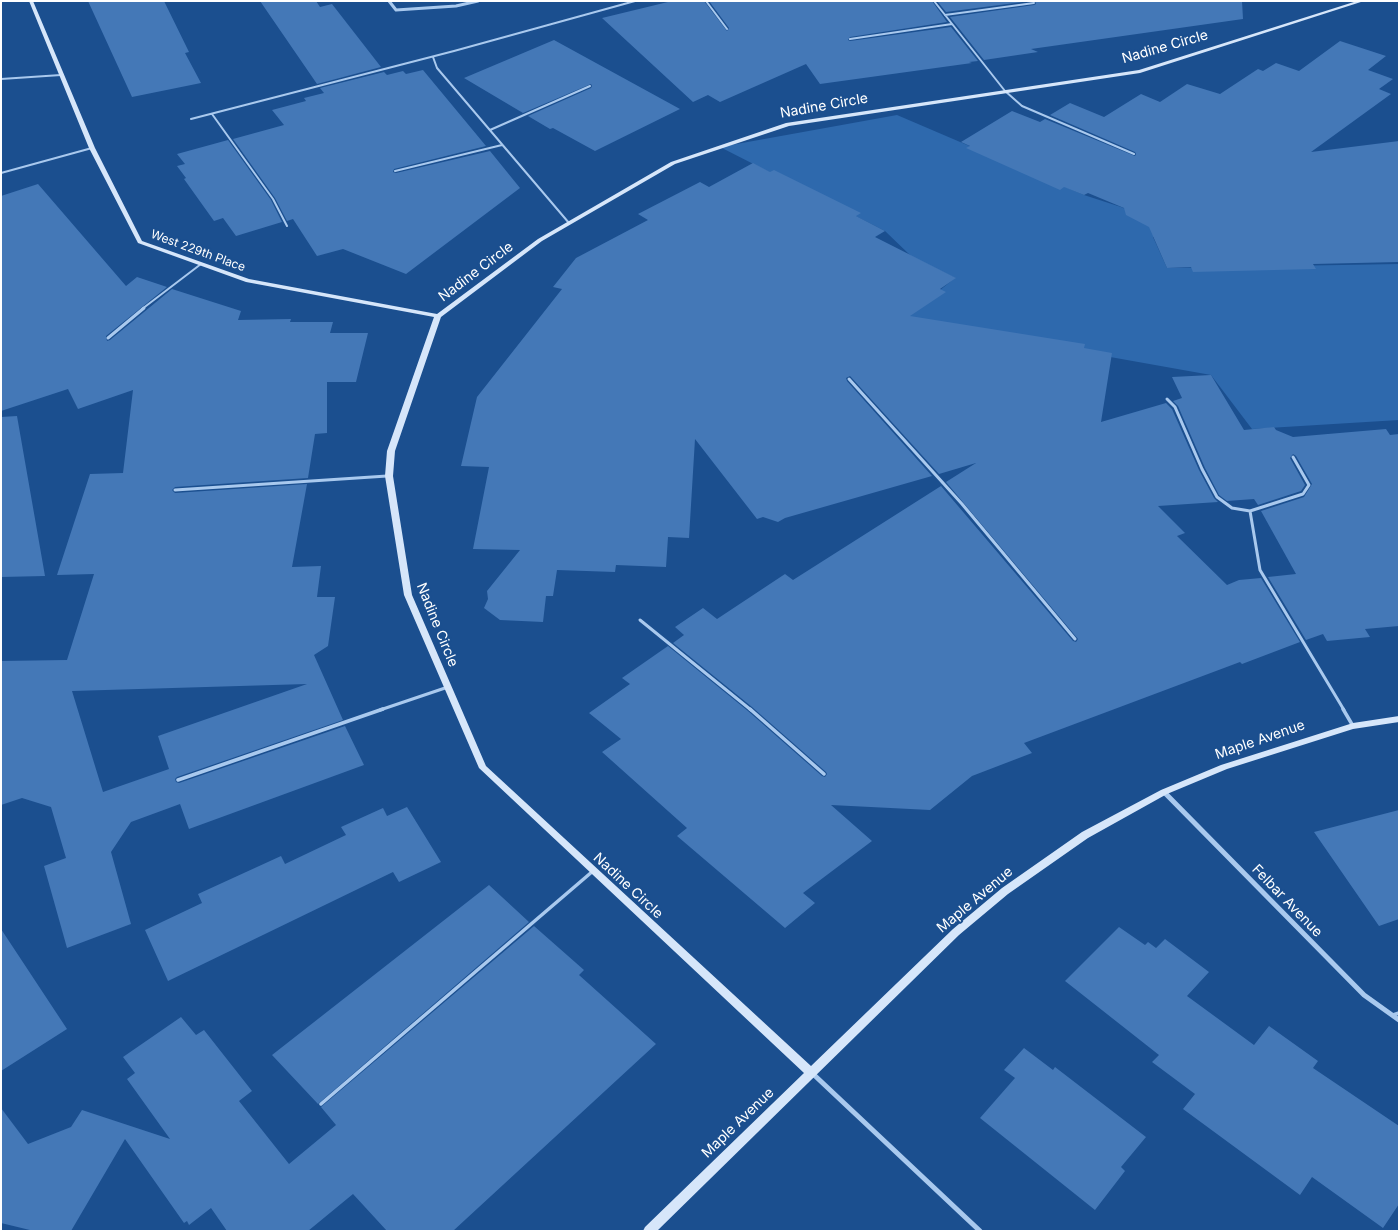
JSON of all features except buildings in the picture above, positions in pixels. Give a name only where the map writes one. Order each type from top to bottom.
[{"type":"street","name":"West 229th Place","points":[[31,1],[92,148],[140,242],[248,281],[438,316]]},
{"type":"street","points":[[389,1],[396,10],[456,6],[478,1]]},
{"type":"street","name":"Nadine Circle","points":[[811,1073],[483,768],[408,595],[389,476],[391,451],[438,316],[540,240],[673,163],[788,124],[1140,71],[1362,1]]},
{"type":"street","name":"Maple Avenue","points":[[649,1231],[956,932],[1005,891],[1085,835],[1164,792],[1224,767],[1353,726],[1399,719]]},
{"type":"street","name":"Felbar Avenue","points":[[1164,792],[1364,995],[1399,1020]]},
{"type":"street","points":[[811,1073],[980,1231]]},
{"type":"lane","points":[[191,119],[433,57],[635,1]]},
{"type":"lane","points":[[706,1],[727,29]]},
{"type":"lane","points":[[934,1],[1005,91],[1022,106],[1134,154]]},
{"type":"lane","points":[[945,15],[1034,4]]},
{"type":"lane","points":[[850,39],[952,24]]},
{"type":"lane","points":[[433,57],[437,68],[569,223]]},
{"type":"lane","points":[[1,79],[62,75]]},
{"type":"lane","points":[[490,130],[590,86]]},
{"type":"lane","points":[[212,114],[273,199],[287,226]]},
{"type":"lane","points":[[395,171],[502,145]]},
{"type":"lane","points":[[1,173],[92,148]]},
{"type":"lane","points":[[108,338],[133,316],[201,264]]},
{"type":"lane","points":[[849,379],[962,504],[1075,639]]},
{"type":"lane","points":[[1168,398],[1176,407],[1202,469],[1217,497],[1232,508],[1250,512],[1303,494],[1309,485],[1293,457]]},
{"type":"lane","points":[[175,490],[389,476]]},
{"type":"lane","points":[[1250,512],[1260,570],[1353,726]]},
{"type":"lane","points":[[640,620],[736,697],[824,774]]},
{"type":"lane","points":[[178,780],[448,687]]},
{"type":"lane","points":[[320,1104],[593,871]]},
{"type":"lane","points":[[1393,1015],[1399,1013]]},
{"type":"shaded area","points":[[897,115],[1084,195],[1121,207],[1169,228],[1153,237],[1167,268],[1399,264],[1399,420],[1252,429],[1211,375],[903,320],[955,278],[911,256],[885,231],[720,147]]}]
